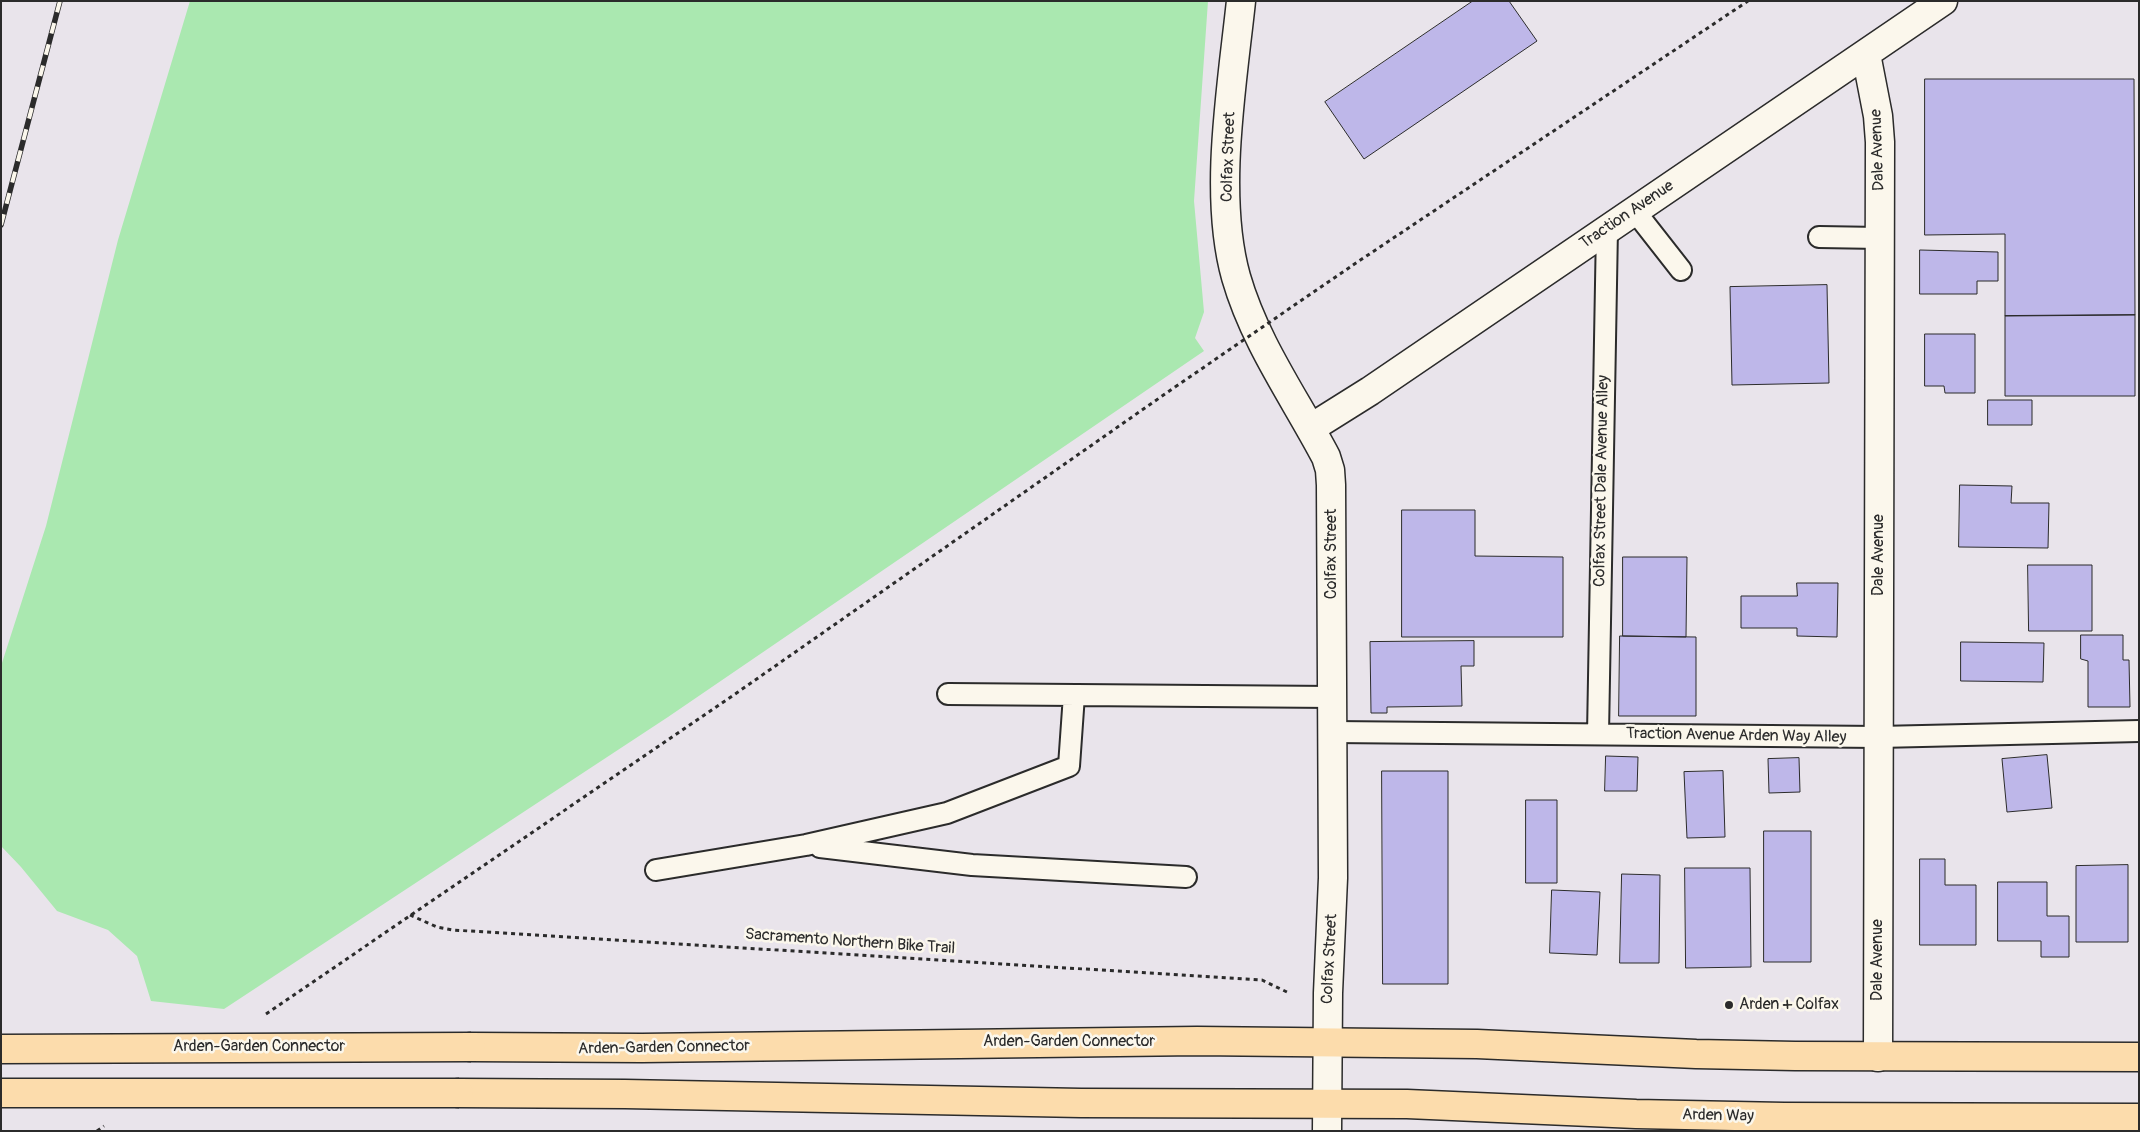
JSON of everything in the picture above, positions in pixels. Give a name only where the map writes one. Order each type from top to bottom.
[{"type":"main road","name":"Arden-Garden Connector","points":[[1,1049],[642,1048],[961,1043],[1327,1043]]},
{"type":"main road","points":[[1327,1043],[1477,1044],[1696,1054],[2139,1058]]},
{"type":"main road","points":[[1,1093],[634,1094],[1080,1103],[1327,1104]]},
{"type":"main road","name":"Arden Way","points":[[1327,1104],[1483,1106],[1707,1116],[2139,1118]]},
{"type":"street","name":"Colfax Street","points":[[1240,1],[1226,179],[1230,245],[1236,276],[1256,331],[1283,382],[1311,428],[1330,470],[1334,878],[1327,1043],[1327,1131]]},
{"type":"street","name":"Traction Avenue","points":[[1311,428],[1370,391],[1606,228],[1943,1]]},
{"type":"street","name":"Dale Avenue","points":[[1866,54],[1878,116],[1880,238],[1878,1057]]},
{"type":"lane","points":[[1634,210],[1681,270]]},
{"type":"lane","name":"Colfax Street Dale Avenue Alley","points":[[1598,734],[1606,228]]},
{"type":"lane","points":[[1819,237],[1880,238]]},
{"type":"lane","points":[[948,694],[1333,697]]},
{"type":"lane","points":[[656,870],[806,845],[946,813],[1069,766],[1074,695]]},
{"type":"lane","name":"Traction Avenue Arden Way Alley","points":[[1333,732],[1879,737],[2139,731]]},
{"type":"lane","points":[[806,845],[972,865],[1186,876]]},
{"type":"path","points":[[260,1018],[409,914],[746,686],[1353,265],[1748,1]]},
{"type":"path","name":"Sacramento Northern Bike Trail","points":[[409,914],[436,927],[453,930],[1262,980],[1289,992]]},
{"type":"path","points":[[97,1131],[105,1125]]},
{"type":"green space","points":[[190,1],[1208,1],[1194,201],[1204,312],[1195,338],[1204,351],[668,717],[224,1009],[151,1001],[137,956],[108,930],[57,911],[1,846],[1,666],[46,526],[118,240]]},
{"type":"building","points":[[1473,1],[1509,1],[1537,41],[1364,159],[1325,102]]},
{"type":"building","points":[[1925,79],[2134,79],[2135,315],[2005,316],[2005,234],[1925,235]]},
{"type":"building","points":[[1920,250],[1998,252],[1998,281],[1977,281],[1977,294],[1920,294]]},
{"type":"building","points":[[1827,285],[1829,383],[1732,385],[1730,287]]},
{"type":"building","points":[[2135,315],[2135,396],[2005,396],[2005,316]]},
{"type":"building","points":[[1925,334],[1975,334],[1975,393],[1945,393],[1944,386],[1925,386]]},
{"type":"building","points":[[1988,400],[2032,400],[2032,425],[1988,425]]},
{"type":"building","points":[[1960,485],[2012,486],[2011,503],[2049,503],[2048,548],[1959,547]]},
{"type":"building","points":[[1402,510],[1475,510],[1475,556],[1563,557],[1563,637],[1402,637]]},
{"type":"building","points":[[1623,557],[1687,557],[1686,637],[1623,636]]},
{"type":"building","points":[[2028,565],[2092,565],[2092,631],[2029,631]]},
{"type":"building","points":[[1797,583],[1838,583],[1837,637],[1797,636],[1797,628],[1741,628],[1741,596],[1797,596]]},
{"type":"building","points":[[2081,635],[2123,635],[2123,660],[2129,660],[2130,707],[2088,707],[2088,661],[2081,659]]},
{"type":"building","points":[[1620,636],[1696,637],[1696,716],[1619,716]]},
{"type":"building","points":[[1474,641],[1474,666],[1461,666],[1462,706],[1387,707],[1387,713],[1371,713],[1370,642]]},
{"type":"building","points":[[1961,642],[2044,643],[2043,682],[1961,681]]},
{"type":"building","points":[[2047,755],[2052,808],[2007,812],[2002,759]]},
{"type":"building","points":[[1606,756],[1638,757],[1637,791],[1605,791]]},
{"type":"building","points":[[1799,758],[1800,792],[1769,793],[1768,759]]},
{"type":"building","points":[[1382,771],[1448,771],[1448,984],[1383,984]]},
{"type":"building","points":[[1723,771],[1725,837],[1687,838],[1684,772]]},
{"type":"building","points":[[1526,800],[1557,800],[1557,883],[1526,883]]},
{"type":"building","points":[[1764,831],[1811,831],[1811,962],[1764,962]]},
{"type":"building","points":[[1920,859],[1945,859],[1945,885],[1976,885],[1976,945],[1920,945]]},
{"type":"building","points":[[2128,865],[2128,942],[2076,942],[2076,866]]},
{"type":"building","points":[[1685,868],[1750,868],[1751,967],[1686,968]]},
{"type":"building","points":[[1622,874],[1660,875],[1659,963],[1620,963]]},
{"type":"building","points":[[1998,882],[2047,882],[2047,916],[2069,916],[2069,957],[2041,957],[2041,941],[1998,941]]},
{"type":"building","points":[[1552,890],[1600,892],[1597,955],[1550,953]]},
{"type":"railway","points":[[1,225],[60,1]]},
{"type":"place","name":"Arden + Colfax","points":[[1729,1005]]}]
